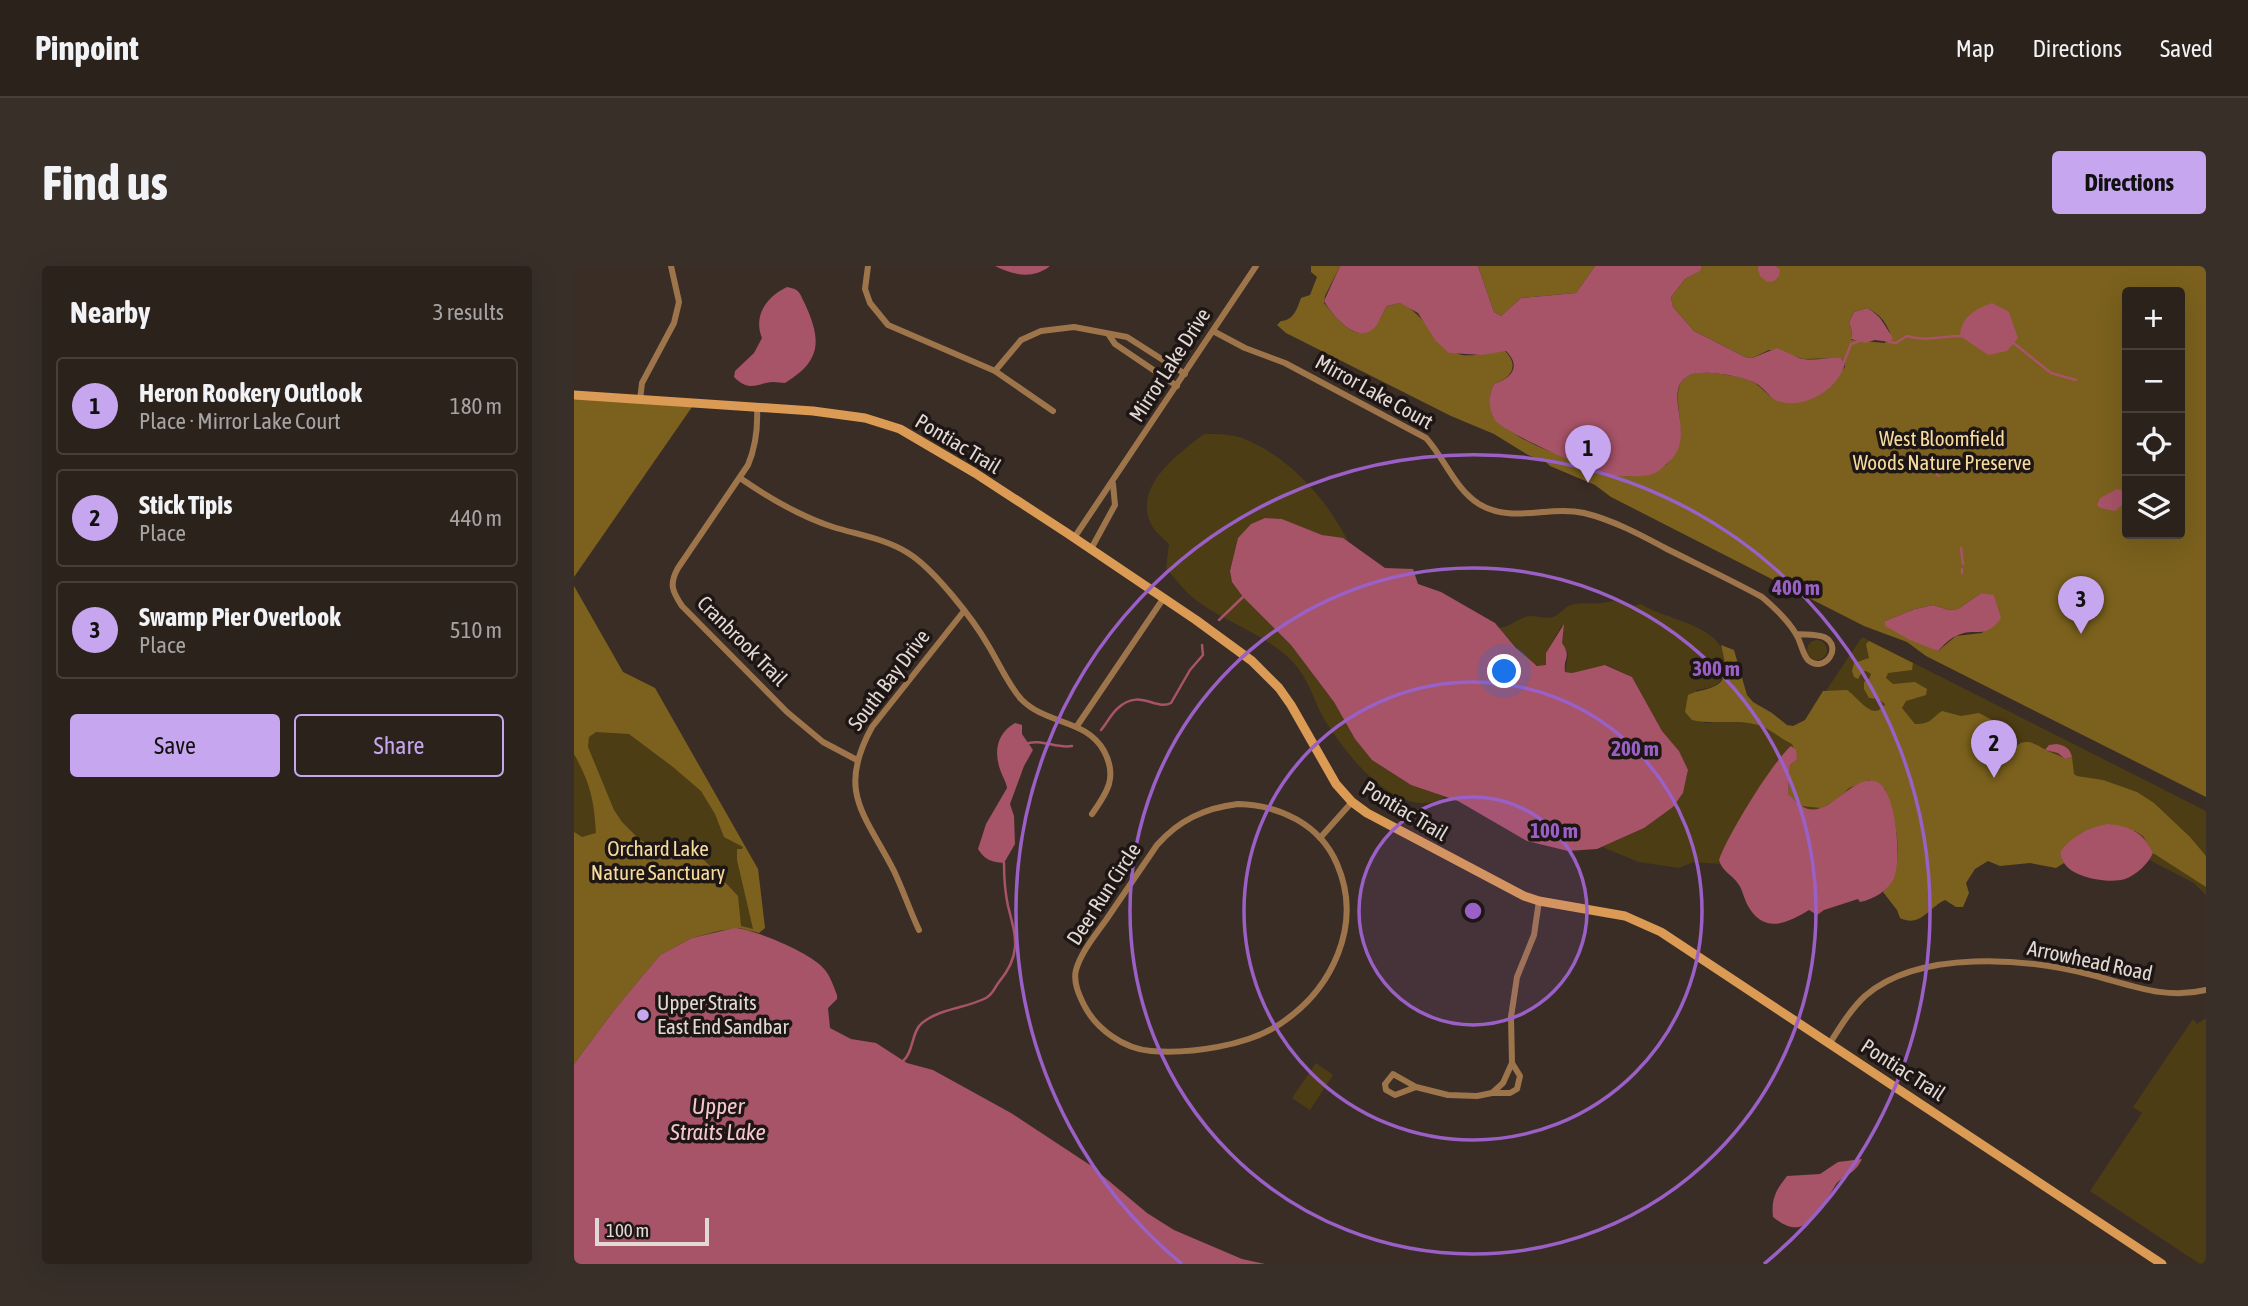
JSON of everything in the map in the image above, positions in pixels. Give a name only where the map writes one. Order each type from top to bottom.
[{"type":"main road","name":"Pontiac Trail","points":[[574,395],[813,411],[865,418],[900,429],[975,473],[1233,646],[1267,675],[1291,705],[1336,785],[1367,813],[1517,892],[1539,901],[1604,911],[1643,923],[1686,947],[2162,1264]]},
{"type":"street","points":[[640,400],[642,383],[669,334],[679,302],[671,266]]},
{"type":"street","points":[[869,266],[865,289],[870,303],[888,325],[995,371],[1053,411]]},
{"type":"street","name":"Mirror Lake Drive","points":[[1074,538],[1256,266]]},
{"type":"street","points":[[995,371],[1021,340],[1041,331],[1074,327],[1120,335],[1185,374]]},
{"type":"street","name":"Mirror Lake Court","points":[[1213,331],[1245,348],[1285,363],[1426,438],[1464,492],[1479,505],[1520,515],[1567,510],[1586,513],[1616,524],[1762,597],[1776,609],[1796,634],[1809,660],[1816,664],[1824,663],[1830,658],[1832,644],[1827,639],[1796,634]]},
{"type":"street","points":[[1109,335],[1115,345],[1177,386]]},
{"type":"street","points":[[1134,358],[1142,346]]},
{"type":"street","name":"Cranbrook Trail","points":[[757,408],[755,448],[740,478],[671,580],[674,594],[682,606],[787,712],[823,742],[857,760]]},
{"type":"street","points":[[740,478],[791,510],[831,526],[876,539],[909,554],[923,564],[989,645],[1011,686],[1023,701],[1038,713],[1058,722],[1077,726],[1094,737],[1109,762],[1110,777],[1107,793],[1092,814]]},
{"type":"street","name":"Mirror Lake Drive","points":[[1091,550],[1115,505],[1113,483]]},
{"type":"street","points":[[1077,726],[1163,599]]},
{"type":"street","name":"South Bay Drive","points":[[919,930],[893,869],[862,815],[857,799],[857,760],[872,727],[964,611]]},
{"type":"street","points":[[1320,838],[1352,802]]},
{"type":"street","name":"Deer Run Circle","points":[[1254,804],[1292,816],[1320,838],[1334,857],[1343,879],[1347,897],[1347,921],[1343,944],[1333,965],[1317,990],[1296,1011],[1280,1024],[1242,1042],[1204,1049],[1149,1051],[1114,1039],[1099,1026],[1077,991],[1076,971],[1093,940],[1157,845],[1169,832],[1205,811],[1222,806],[1254,804]]},
{"type":"street","points":[[1492,1093],[1506,1079],[1512,1063],[1513,994],[1534,935],[1539,901]]},
{"type":"street","name":"Arrowhead Road","points":[[1830,1043],[1864,997],[1879,986],[1914,969],[1936,965],[1985,962],[2041,966],[2090,974],[2162,994],[2187,995],[2206,990]]},
{"type":"street","points":[[1416,1087],[1395,1095],[1386,1090],[1385,1084],[1393,1074],[1416,1087],[1466,1097],[1510,1093],[1517,1088],[1520,1076],[1512,1063]]},
{"type":"green space","name":"West Bloomfield Woods Nature Preserve","points":[[1311,266],[1340,266],[1324,303],[1350,330],[1364,333],[1371,330],[1387,306],[1400,303],[1416,314],[1454,352],[1468,355],[1505,351],[1513,366],[1509,375],[1494,384],[1490,400],[1494,413],[1504,425],[1535,445],[1602,473],[1627,476],[1657,471],[1673,456],[1679,443],[1680,430],[1678,391],[1682,382],[1690,375],[1710,373],[1742,378],[1756,384],[1773,398],[1794,402],[1819,395],[1845,367],[1841,358],[1804,359],[1769,350],[1752,358],[1745,357],[1694,331],[1673,307],[1671,297],[1685,279],[1699,271],[1702,266],[1757,266],[1779,270],[1776,266],[2206,266],[2206,797],[1926,656],[1907,642],[1864,626],[1611,497],[1595,485],[1550,466],[1494,434],[1451,416],[1286,333],[1277,325],[1292,316],[1301,298],[1310,295],[1317,277],[1311,272]],"holes":[[[1867,308],[1875,313],[1890,333],[1885,343],[1851,340],[1849,322],[1854,312]],[[1981,593],[1994,596],[1999,613],[1982,633],[1956,636],[1938,651],[1885,621],[1933,605],[1949,610],[1958,609]]]},
{"type":"green space","points":[[1478,266],[1595,266],[1576,293],[1521,298],[1501,316],[1494,312]]},
{"type":"green space","points":[[574,398],[692,407],[574,577]]},
{"type":"green space","points":[[1204,434],[1220,434],[1247,440],[1278,458],[1306,482],[1339,525],[1348,541],[1322,535],[1282,519],[1265,518],[1251,524],[1238,538],[1230,571],[1231,578],[1243,597],[1291,645],[1334,702],[1355,739],[1372,760],[1411,785],[1445,797],[1428,803],[1411,802],[1378,784],[1337,739],[1323,717],[1304,676],[1291,660],[1259,636],[1200,603],[1166,568],[1169,544],[1151,524],[1147,510],[1148,497],[1161,472]]},
{"type":"green space","name":"Orchard Lake Nature Sanctuary","points":[[574,586],[623,672],[655,688],[758,869],[765,928],[759,933],[752,930],[615,1009],[574,1064]]},
{"type":"green space","name":"Orchard Lake Nature Sanctuary","points":[[574,586],[623,672],[655,688],[758,869],[765,928],[759,933],[740,928],[718,931],[692,938],[660,955],[574,1064],[574,832],[582,837],[596,833],[590,792],[574,754]],"holes":[[[596,732],[629,734],[701,791],[715,814],[724,837],[743,847],[737,849],[737,860],[753,929],[741,926],[738,896],[704,860],[655,849],[639,839],[614,810],[588,747],[589,737]]]},
{"type":"green space","points":[[1615,600],[1632,606],[1641,604],[1695,626],[1718,643],[1724,655],[1723,676],[1714,686],[1696,690],[1704,723],[1739,722],[1756,725],[1791,743],[1862,637],[2206,811],[2206,895],[2194,883],[2134,852],[1719,860],[1720,864],[1693,862],[1679,868],[1639,862],[1602,847],[1644,828],[1673,807],[1683,793],[1688,772],[1679,751],[1662,731],[1632,677],[1607,665],[1572,673],[1565,672],[1568,655],[1562,644],[1562,625],[1546,653],[1546,665],[1541,667],[1528,660],[1499,628],[1530,616],[1553,617],[1571,605]]},
{"type":"green space","points":[[1813,640],[1821,640],[1827,650],[1821,660],[1813,660],[1807,654],[1807,646]]},
{"type":"green space","points":[[1869,641],[1913,663],[1912,670],[1888,673],[1886,678],[1893,684],[1915,682],[1927,689],[1926,695],[1906,701],[1902,708],[1915,724],[1928,722],[1942,711],[1961,716],[1979,713],[2007,728],[2011,733],[1993,754],[1993,759],[2000,759],[2026,742],[2065,759],[2072,757],[2074,774],[2077,776],[2103,780],[2137,792],[2154,803],[2206,856],[2206,887],[2153,853],[2143,836],[2135,831],[2081,833],[2060,852],[2064,863],[2056,868],[2030,863],[2000,866],[1988,861],[1975,869],[1966,883],[1969,893],[1963,907],[1956,907],[1945,900],[1919,919],[1900,918],[1883,892],[1891,881],[1898,856],[1896,828],[1885,789],[1869,780],[1849,788],[1838,799],[1821,808],[1801,806],[1788,794],[1790,765],[1797,758],[1792,744],[1758,725],[1692,720],[1685,712],[1688,695],[1712,688],[1723,678],[1725,668],[1721,645],[1734,650],[1747,695],[1787,725],[1793,726],[1805,720],[1823,691],[1847,690],[1866,707],[1876,711],[1885,704],[1878,699],[1869,698],[1864,689],[1864,682],[1871,674],[1862,672],[1858,679],[1852,671],[1854,663],[1869,658],[1866,644]]},
{"type":"green space","points":[[2206,1018],[2206,1264],[2200,1264],[2090,1191],[2142,1113],[2133,1107],[2193,1019],[2197,1024]]},
{"type":"green space","points":[[1316,1063],[1333,1075],[1310,1110],[1292,1098]]},
{"type":"water","points":[[995,266],[1050,266],[1030,275],[1023,275]]},
{"type":"water","points":[[1340,266],[1478,266],[1494,312],[1501,316],[1521,298],[1576,293],[1595,266],[1702,266],[1700,271],[1685,279],[1671,297],[1673,307],[1694,331],[1745,357],[1752,358],[1777,348],[1804,359],[1841,358],[1845,364],[1827,390],[1798,403],[1777,401],[1757,384],[1743,378],[1713,373],[1690,375],[1681,382],[1678,391],[1681,439],[1669,462],[1653,474],[1615,476],[1552,452],[1515,434],[1495,420],[1490,407],[1492,388],[1494,384],[1505,379],[1514,367],[1506,351],[1482,355],[1449,353],[1435,340],[1418,313],[1400,303],[1387,306],[1379,322],[1365,333],[1358,333],[1344,325],[1324,301]]},
{"type":"water","points":[[1757,266],[1776,266],[1780,270],[1779,276],[1774,281],[1767,282],[1760,276]]},
{"type":"water","points":[[787,287],[799,292],[810,317],[816,339],[812,358],[806,367],[785,383],[745,385],[734,377],[735,371],[754,353],[762,338],[759,322],[763,308],[773,296]]},
{"type":"water","points":[[1992,303],[2009,312],[2018,338],[2007,351],[1988,355],[1960,336],[1966,319]]},
{"type":"water","points":[[1867,308],[1882,321],[1893,338],[1890,342],[1875,340],[1865,343],[1851,339],[1849,322],[1854,312]]},
{"type":"water","points":[[2117,489],[2122,491],[2122,505],[2115,511],[2100,508],[2097,505],[2100,498]]},
{"type":"water","points":[[1265,518],[1282,519],[1322,535],[1343,538],[1385,568],[1413,569],[1418,584],[1441,592],[1495,623],[1516,648],[1537,666],[1546,665],[1546,653],[1564,624],[1562,643],[1567,655],[1565,672],[1572,673],[1605,665],[1632,677],[1662,731],[1679,751],[1688,770],[1683,793],[1673,807],[1644,828],[1597,849],[1568,851],[1527,841],[1458,801],[1411,785],[1372,760],[1355,739],[1334,702],[1291,645],[1243,597],[1232,582],[1230,571],[1238,538],[1251,524]]},
{"type":"water","points":[[1981,593],[1994,595],[2001,618],[1985,631],[1953,637],[1938,651],[1885,626],[1885,621],[1915,609],[1933,605],[1949,610],[1958,609]]},
{"type":"water","points":[[1015,723],[1022,725],[1022,734],[1033,750],[1010,804],[1014,816],[1015,844],[1004,863],[995,862],[983,856],[978,849],[986,824],[1007,788],[997,750],[1004,732]]},
{"type":"water","points":[[2057,744],[2067,748],[2072,757],[2065,759],[2058,753],[2045,750],[2049,745]]},
{"type":"water","points":[[1791,746],[1796,750],[1797,759],[1790,765],[1788,794],[1800,805],[1810,809],[1820,808],[1858,784],[1868,781],[1877,782],[1884,787],[1896,826],[1896,869],[1888,887],[1870,899],[1860,902],[1858,899],[1824,910],[1817,915],[1809,910],[1776,924],[1768,923],[1754,915],[1739,885],[1719,860],[1751,800]]},
{"type":"water","points":[[2108,824],[2130,829],[2145,840],[2153,853],[2145,865],[2125,879],[2110,881],[2075,873],[2063,862],[2060,852],[2081,833]]},
{"type":"water","name":"Upper Straits Lake","points":[[735,928],[783,943],[809,957],[825,970],[837,995],[837,999],[828,1008],[830,1028],[851,1039],[876,1043],[907,1063],[933,1070],[1011,1113],[1090,1165],[1147,1213],[1174,1230],[1242,1259],[1265,1264],[574,1264],[574,1064],[660,955],[692,938]]},
{"type":"water","points":[[1862,1159],[1855,1170],[1838,1182],[1813,1219],[1806,1224],[1792,1227],[1773,1217],[1775,1195],[1787,1176],[1820,1174],[1838,1162]]},
{"type":"waterway","points":[[1889,342],[1896,343],[1907,336],[1927,339],[1962,336]]},
{"type":"waterway","points":[[1844,362],[1851,344],[1859,341]]},
{"type":"waterway","points":[[2011,341],[2051,373],[2076,380]]},
{"type":"waterway","points":[[1928,469],[1933,472]]},
{"type":"waterway","points":[[1961,548],[1963,564]]},
{"type":"waterway","points":[[1219,620],[1243,597]]},
{"type":"waterway","points":[[1101,730],[1116,710],[1126,702],[1140,700],[1165,705],[1171,703],[1190,670],[1203,655],[1202,645]]},
{"type":"waterway","points":[[1025,744],[1037,742],[1072,746]]},
{"type":"waterway","points":[[903,1061],[922,1023],[937,1014],[986,998],[1011,963],[1015,936],[1006,895],[1004,863]]},
{"type":"place","name":"Heron Rookery Outlook","points":[[1588,483]]},
{"type":"place","name":"Swamp Pier Overlook","points":[[2081,634]]},
{"type":"place","name":"Stick Tipis","points":[[1994,778]]},
{"type":"place","name":"Upper Straits East End Sandbar","points":[[643,1015]]}]
